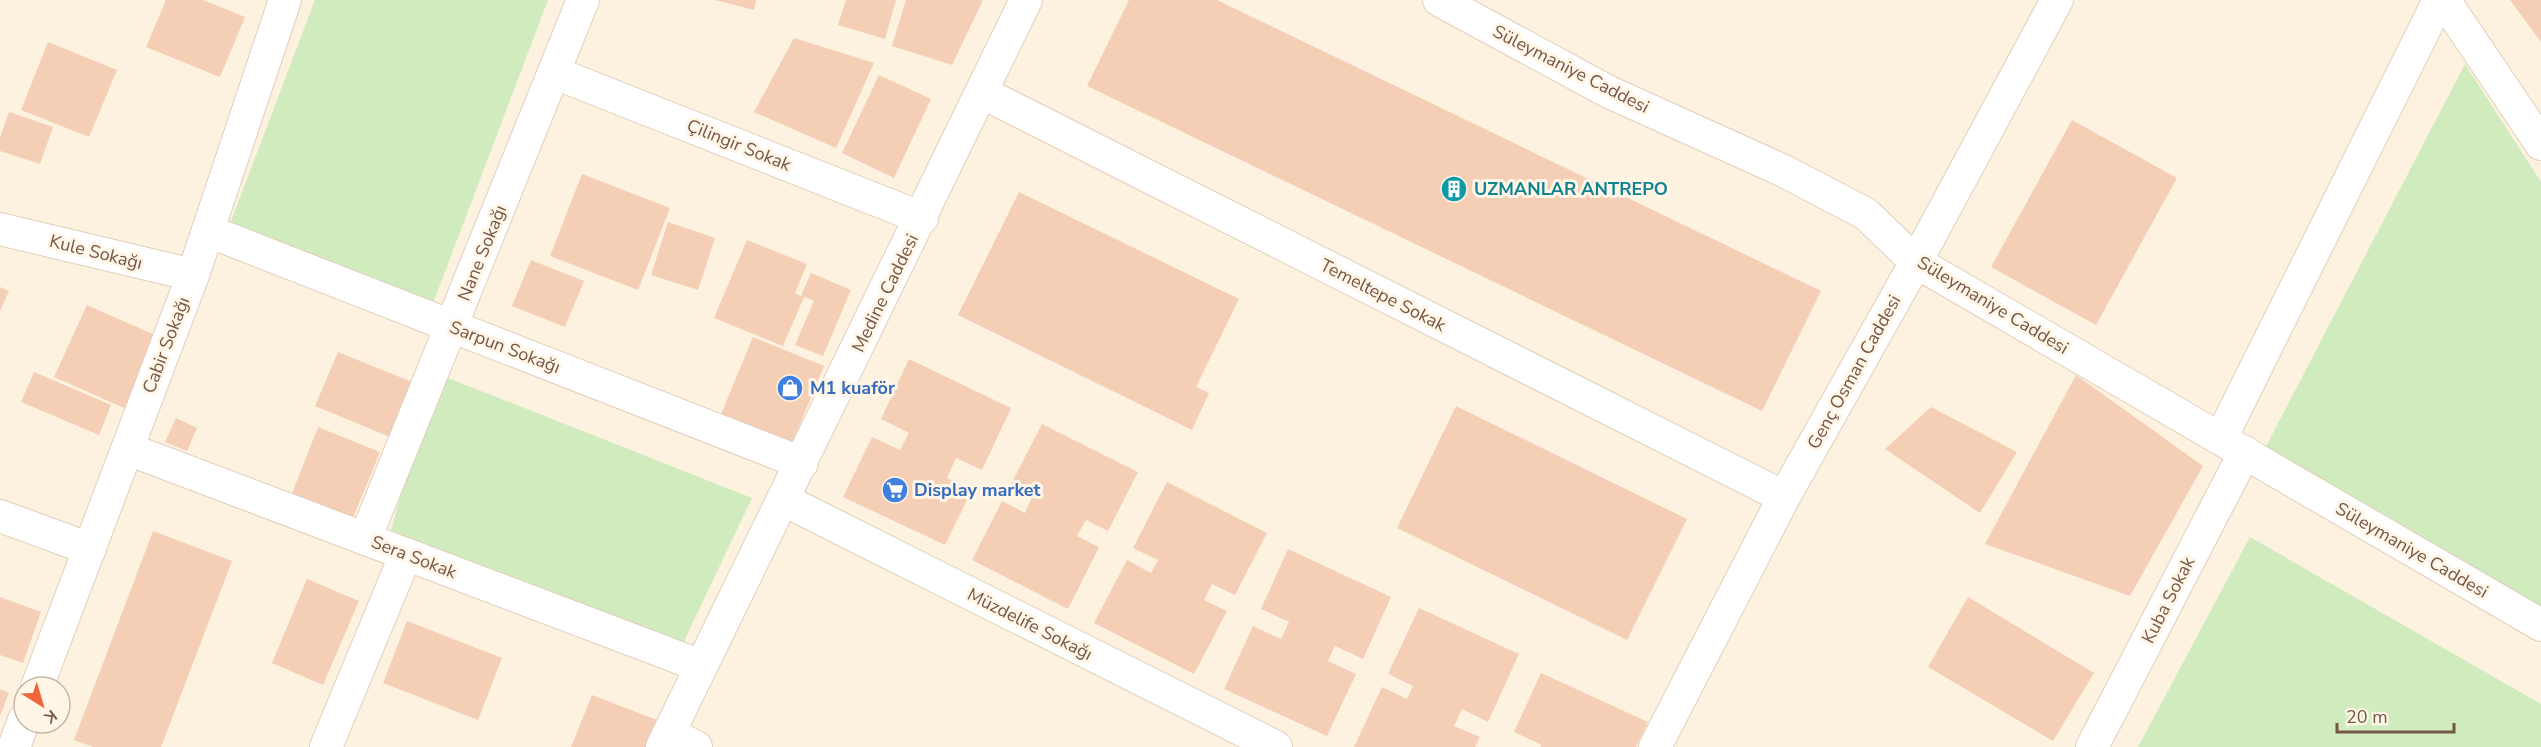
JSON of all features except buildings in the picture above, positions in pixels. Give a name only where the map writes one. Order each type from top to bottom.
[{"type":"street","name":"Cabir Sokağı","points":[[42,675],[193,275],[285,0]]},
{"type":"street","name":"Nane Sokağı","points":[[365,539],[583,0]]},
{"type":"street","name":"Medine Caddesi","points":[[676,742],[702,666],[983,93],[1026,0]]},
{"type":"street","name":"Süleymaniye Caddesi","points":[[1439,0],[1609,92],[1784,171],[1866,214],[1916,261],[2541,625]]},
{"type":"street","name":"Genç Osman Caddesi","points":[[1655,747],[1784,497],[1916,261],[2057,0]]},
{"type":"street","name":"Kuba Sokak","points":[[2092,747],[2439,0]]},
{"type":"street","points":[[2444,0],[2541,144]]},
{"type":"street","name":"Çilingir Sokak","points":[[555,73],[922,218]]},
{"type":"street","name":"Temeltepe Sokak","points":[[983,93],[1784,497]]},
{"type":"street","name":"Kule Sokağı","points":[[0,229],[193,275]]},
{"type":"street","name":"Sarpun Sokağı","points":[[208,231],[802,463]]},
{"type":"street","name":"Sera Sokak","points":[[128,448],[702,666]]},
{"type":"street","name":"Müzdelife Sokağı","points":[[784,500],[1276,747]]},
{"type":"street","points":[[0,516],[90,549]]},
{"type":"street","points":[[326,747],[406,554]]},
{"type":"green space","points":[[315,0],[548,0],[432,306],[228,229]]},
{"type":"green space","points":[[2465,64],[2541,182],[2541,606],[2262,454]]},
{"type":"green space","points":[[433,372],[752,498],[676,658],[386,550]]},
{"type":"green space","points":[[2250,537],[2541,704],[2541,747],[2138,747]]},
{"type":"place","name":"UZMANLAR ANTREPO","points":[[1454,189]]},
{"type":"place","name":"M1 kuaför","points":[[790,388]]},
{"type":"place","name":"Display market","points":[[895,490]]}]
